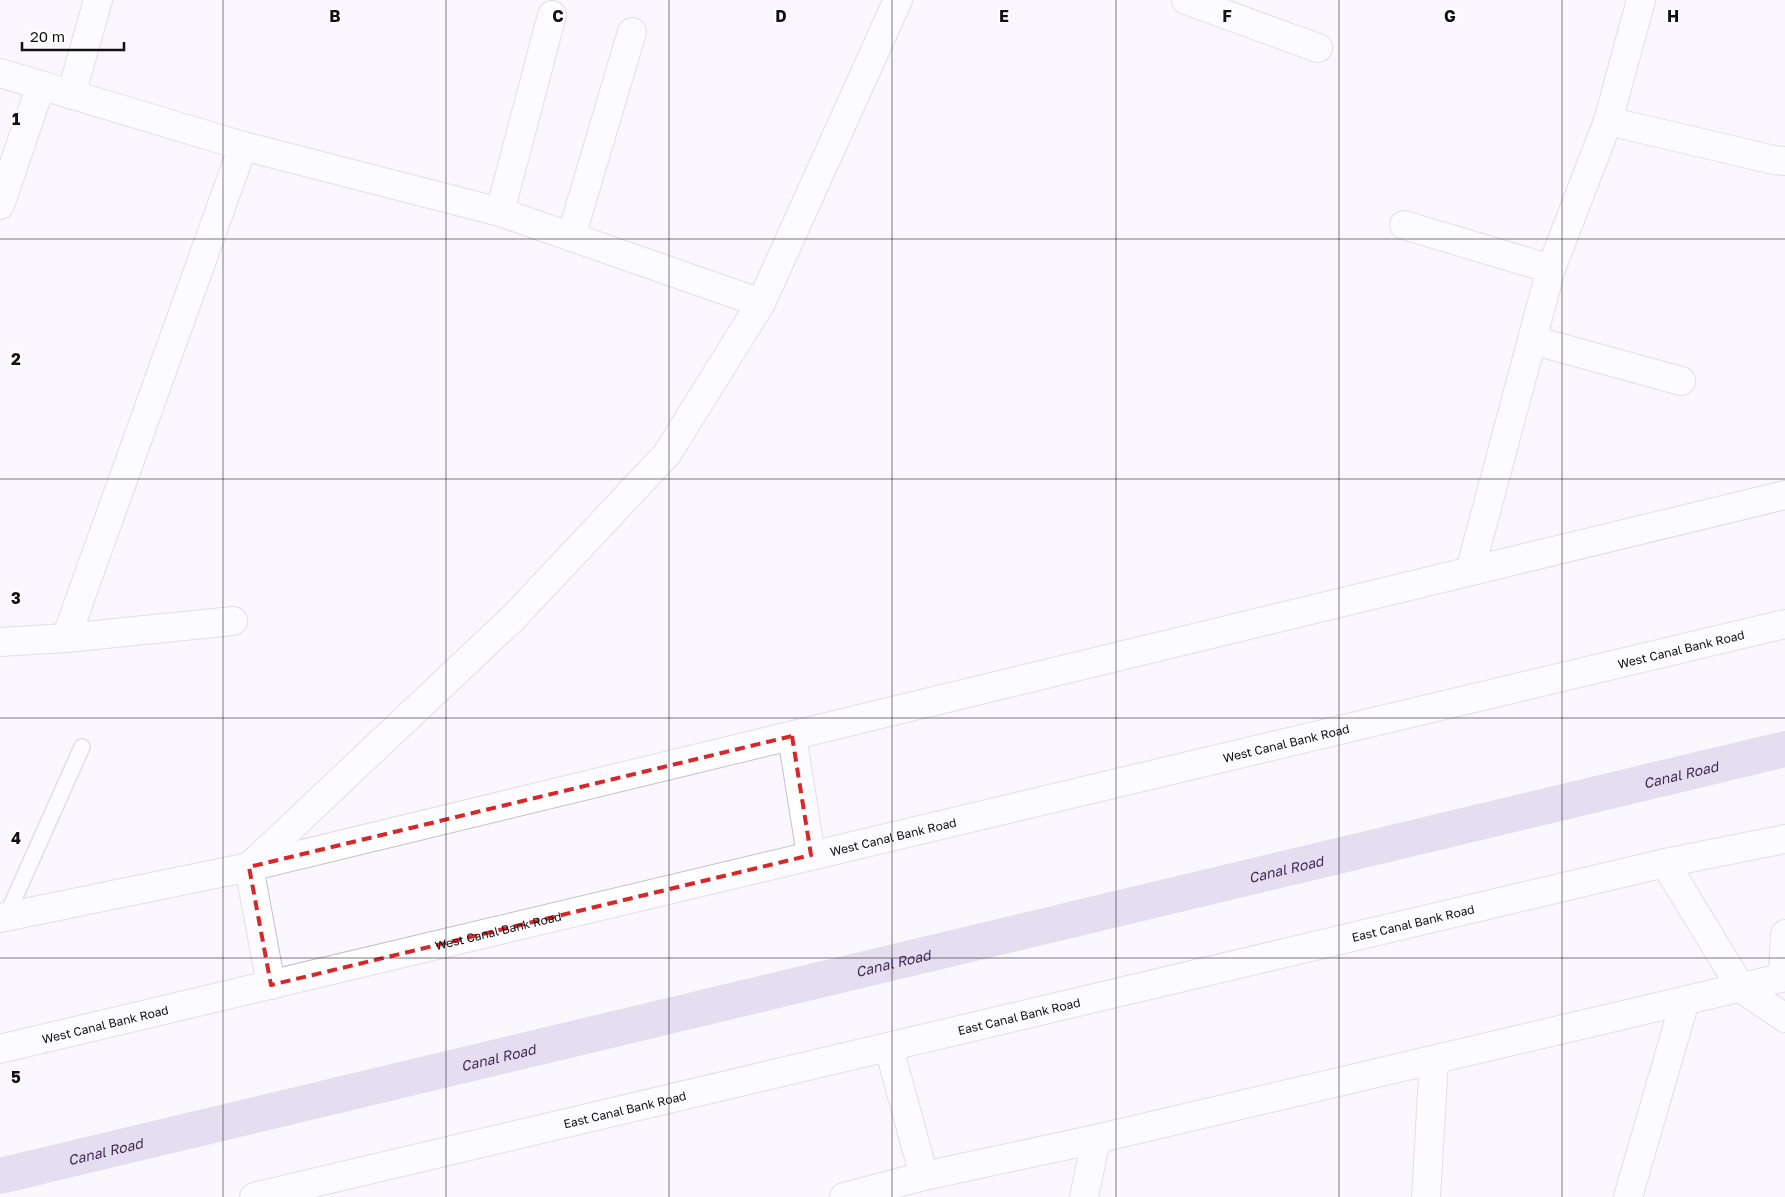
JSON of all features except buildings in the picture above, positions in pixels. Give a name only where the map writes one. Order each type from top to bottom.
[{"type":"main road","points":[[72,95],[98,0]]},
{"type":"main road","points":[[249,867],[514,618],[667,454],[760,303],[898,0]]},
{"type":"main road","points":[[1186,0],[1318,48]]},
{"type":"main road","points":[[1470,570],[1551,269],[1608,121],[1641,0]]},
{"type":"main road","points":[[500,212],[552,15]]},
{"type":"main road","points":[[571,236],[632,32]]},
{"type":"main road","points":[[0,73],[243,146],[500,212],[760,303]]},
{"type":"main road","points":[[0,205],[41,85]]},
{"type":"main road","points":[[1608,121],[1785,161]]},
{"type":"main road","points":[[66,638],[243,146]]},
{"type":"main road","points":[[1404,225],[1551,269]]},
{"type":"main road","points":[[1532,340],[1681,381]]},
{"type":"main road","points":[[3,918],[249,867],[1785,495]]},
{"type":"main road","points":[[0,642],[66,638],[233,621]]},
{"type":"main road","name":"West Canal Bank Road","points":[[0,1049],[811,855],[1226,759],[1785,624]]},
{"type":"main road","points":[[792,736],[811,855]]},
{"type":"main road","name":"East Canal Bank Road","points":[[254,1197],[1666,863],[1785,839]]},
{"type":"main road","points":[[1666,863],[1741,988],[1785,1018]]},
{"type":"main road","points":[[249,867],[271,985]]},
{"type":"main road","points":[[844,1197],[924,1176],[1096,1139],[1784,977],[1785,934]]},
{"type":"main road","points":[[1628,1197],[1685,1001]]},
{"type":"main road","points":[[889,1048],[924,1176]]},
{"type":"main road","points":[[1426,1197],[1434,1060]]},
{"type":"main road","points":[[1084,1197],[1096,1139]]},
{"type":"lane","points":[[3,918],[82,748]]},
{"type":"highlighted area","points":[[792,736],[811,855],[271,985],[249,867]]},
{"type":"waterway","name":"Canal Road","points":[[0,1176],[1785,749]]}]
